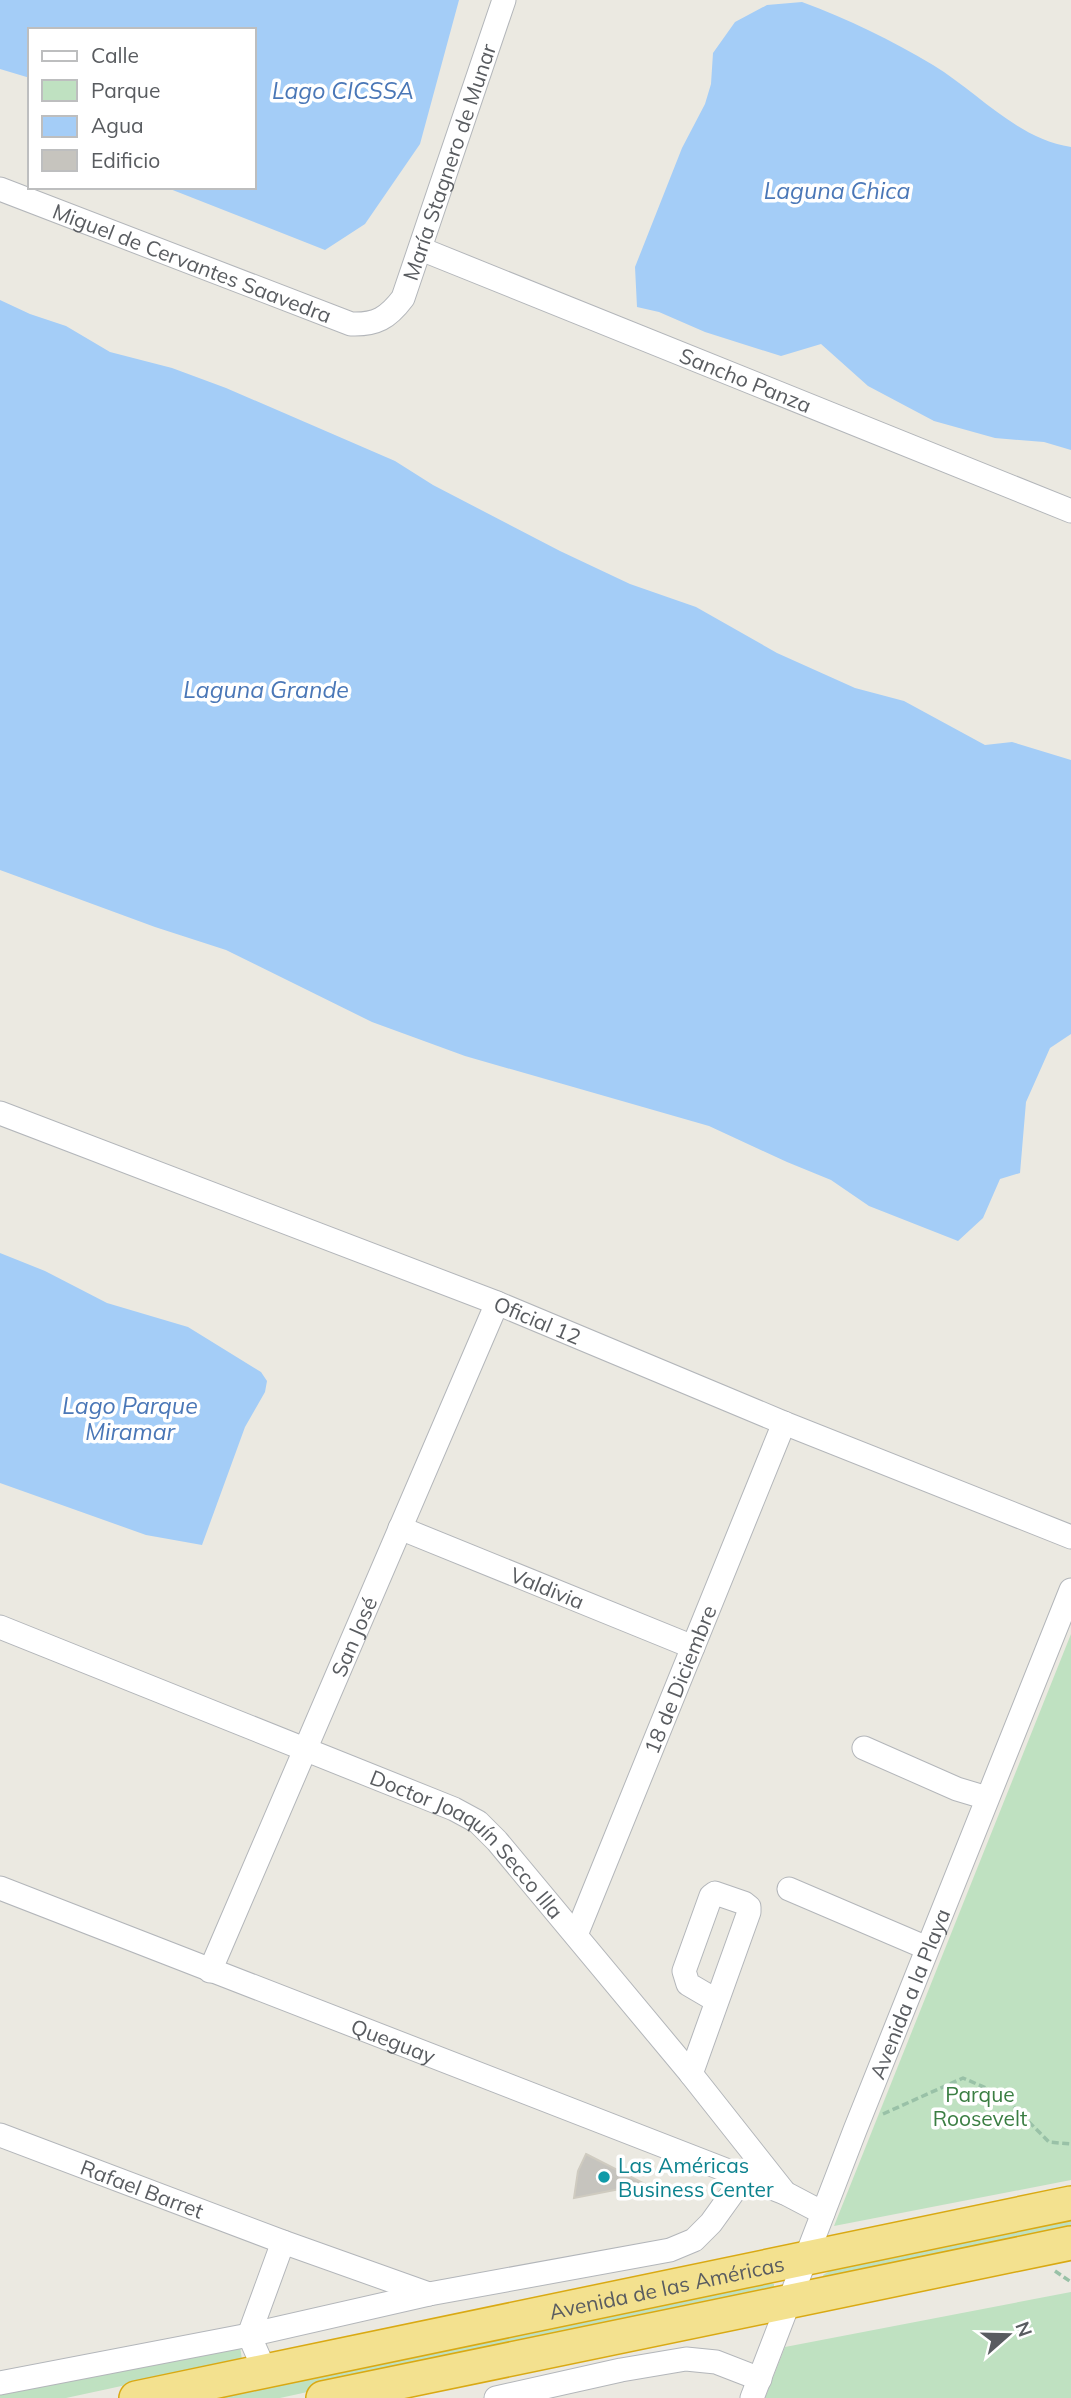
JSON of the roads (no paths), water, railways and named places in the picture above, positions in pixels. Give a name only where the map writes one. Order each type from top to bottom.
[{"type":"highway","name":"Avenida de las Américas","points":[[136,2398],[1071,2203]]},
{"type":"highway","name":"Avenida de las Américas","points":[[323,2398],[1071,2243]]},
{"type":"street","name":"María Stagnero de Munar","points":[[386,318],[403,298],[504,0]]},
{"type":"street","name":"Miguel de Cervantes Saavedra","points":[[0,189],[351,324],[366,325],[386,318]]},
{"type":"street","name":"Sancho Panza","points":[[421,249],[1071,511]]},
{"type":"street","name":"Oficial 12","points":[[0,1113],[497,1303],[784,1423],[1071,1537]]},
{"type":"street","name":"San José","points":[[210,1971],[497,1303]]},
{"type":"street","name":"18 de Diciembre","points":[[576,1935],[784,1423]]},
{"type":"street","name":"Valdivia","points":[[400,1528],[693,1647]]},
{"type":"street","name":"Avenida a la Playa","points":[[756,2389],[855,2130],[1071,1590]]},
{"type":"street","name":"Doctor Joaquín Secco Illa","points":[[0,1627],[454,1809],[478,1822],[576,1935],[785,2193],[823,2213]]},
{"type":"street","points":[[864,1748],[957,1788],[988,1798]]},
{"type":"street","name":"Queguay","points":[[0,1888],[785,2193]]},
{"type":"street","points":[[789,1889],[928,1948]]},
{"type":"street","points":[[691,2074],[718,2001]]},
{"type":"street","name":"Rafael Barret","points":[[0,2135],[429,2294]]},
{"type":"street","name":"Avenida de las Américas","points":[[0,2383],[249,2335],[429,2294],[670,2250],[694,2240],[711,2223],[744,2177]]},
{"type":"street","points":[[265,2371],[249,2335],[283,2242]]},
{"type":"street","points":[[496,2398],[621,2370],[687,2360],[716,2362],[756,2389]]},
{"type":"water","name":"Lago CICSSA","points":[[0,0],[459,0],[420,144],[365,224],[325,250],[170,189],[256,189],[256,28],[28,28],[28,77],[0,69]]},
{"type":"water","name":"Laguna Chica","points":[[802,2],[901,47],[950,76],[1015,124],[1051,142],[1071,147],[1071,450],[1044,442],[995,438],[934,421],[868,386],[821,344],[781,356],[705,332],[659,312],[637,307],[635,267],[682,148],[705,104],[711,84],[713,53],[735,22],[767,5]]},
{"type":"water","name":"Laguna Grande","points":[[0,300],[66,326],[110,352],[172,368],[226,388],[395,461],[433,485],[560,551],[630,584],[696,607],[777,653],[855,688],[904,701],[985,745],[1012,742],[1071,760],[1071,1034],[1050,1048],[1026,1102],[1020,1173],[1000,1179],[983,1218],[958,1241],[869,1206],[831,1180],[709,1126],[465,1056],[372,1022],[226,950],[0,870]]},
{"type":"water","name":"Lago Parque Miramar","points":[[0,1253],[45,1271],[107,1303],[188,1327],[261,1372],[267,1381],[265,1392],[245,1427],[202,1545],[146,1535],[0,1483]]},
{"type":"place","name":"Las Américas Business Center","points":[[604,2177]]},
{"type":"park label","name":"Parque Roosevelt","points":[[980,2106]]}]
